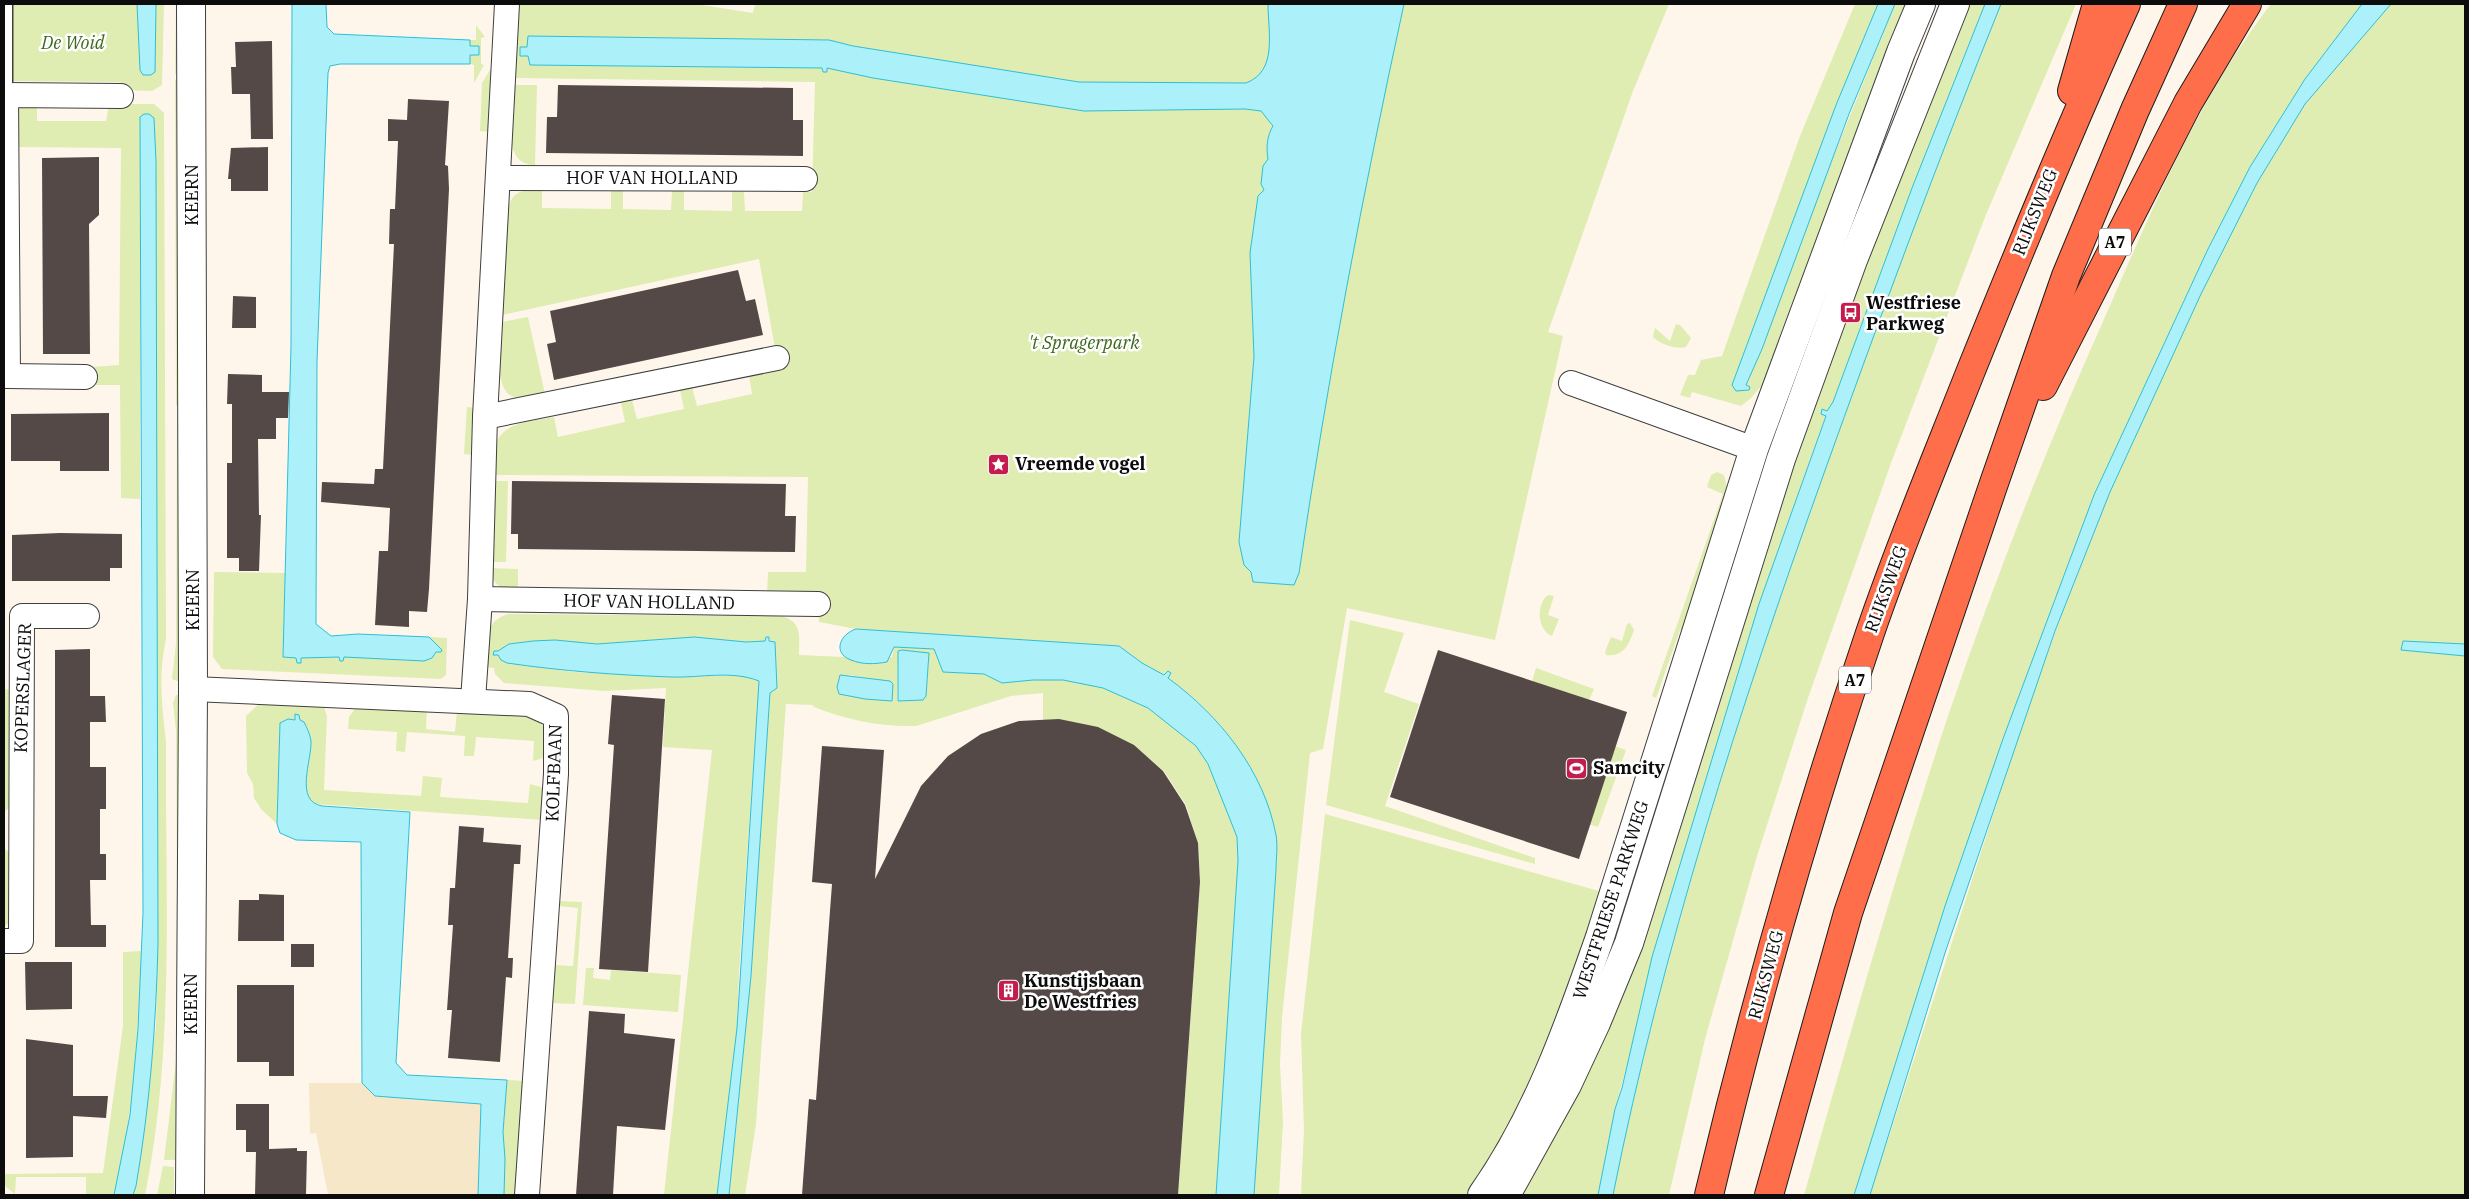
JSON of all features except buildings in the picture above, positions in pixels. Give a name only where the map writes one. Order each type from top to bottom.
[{"type":"highway","name":"A7","points":[[2048,180],[2097,4]]},
{"type":"highway","name":"RIJKSWEG","points":[[1709,1195],[1735,1088],[1788,893],[1869,634],[1906,534],[2048,180],[2126,4]]},
{"type":"highway","name":"A7","points":[[1769,1195],[1848,913],[1993,486],[2066,276],[2135,110],[2183,4]]},
{"type":"highway","name":"A7","points":[[1993,486],[2114,243],[2188,103],[2247,4]]},
{"type":"street","name":"KEERN","points":[[190,1195],[193,688],[191,4]]},
{"type":"street","points":[[473,700],[480,599],[485,417],[507,4]]},
{"type":"street","name":"WESTFRIESE PARKWEG","points":[[1482,1195],[1512,1149],[1548,1075],[1575,1008],[1603,928],[1754,449],[1901,52],[1921,4]]},
{"type":"street","name":"WESTFRIESE PARKWEG","points":[[1506,1195],[1568,1085],[1629,944],[1781,460],[1853,260],[1954,4]]},
{"type":"street","points":[[85,377],[6,376],[6,95],[121,96]]},
{"type":"street","name":"HOF VAN HOLLAND","points":[[499,178],[805,179]]},
{"type":"street","points":[[485,417],[777,358]]},
{"type":"street","points":[[1571,383],[1781,460]]},
{"type":"street","name":"HOF VAN HOLLAND","points":[[480,599],[818,604]]},
{"type":"street","name":"KOPERSLAGER","points":[[4,941],[20,941],[12,822],[22,616],[87,616]]},
{"type":"street","name":"KOLFBAAN","points":[[193,688],[528,704],[556,716],[556,774],[527,1195]]},
{"type":"lane","points":[[6,4],[6,95]]},
{"type":"shaded area","points":[[309,1083],[362,1083],[375,1096],[481,1104],[478,1195],[328,1195],[316,1133],[310,1134]]},
{"type":"green space","name":"De Woid","points":[[4,4],[137,4],[140,70],[143,75],[151,75],[155,71],[156,4],[164,4],[162,85],[152,91],[121,90],[121,82],[4,81]]},
{"type":"green space","points":[[176,4],[181,4],[181,73],[175,74]]},
{"type":"green space","name":"'t Spragerpark","points":[[517,4],[695,4],[753,13],[755,4],[1669,4],[1633,91],[1548,332],[1563,336],[1495,640],[1347,608],[1323,749],[1310,753],[1282,1017],[1280,1064],[1283,1122],[1279,1195],[1254,1195],[1276,870],[1276,835],[1270,811],[1261,789],[1237,746],[1205,709],[1168,678],[1171,673],[1168,671],[1164,675],[1142,663],[1119,646],[856,629],[819,622],[818,607],[767,595],[768,572],[806,572],[808,477],[494,475],[496,444],[500,436],[512,426],[554,417],[558,437],[625,422],[621,403],[632,400],[637,419],[684,409],[680,390],[692,387],[697,406],[752,394],[749,375],[776,354],[759,259],[502,315],[505,234],[509,205],[513,197],[523,191],[542,189],[542,208],[611,209],[611,190],[623,190],[623,209],[671,210],[672,191],[684,191],[684,210],[732,211],[732,191],[744,192],[745,211],[802,211],[803,192],[812,192],[815,82],[514,78]],"holes":[[[528,36],[814,68],[530,65],[528,56],[520,55],[520,47],[527,47]]]},
{"type":"green space","points":[[1855,4],[1878,4],[1836,105],[1746,386],[1762,349],[1812,210],[1895,4],[1914,4],[1769,386],[1763,384],[1741,406],[1692,392],[1690,398],[1680,395],[1688,375],[1695,375],[1701,360],[1722,356],[1800,136]]},
{"type":"green space","points":[[1964,4],[1985,4],[1912,188],[1833,402],[1827,411],[1822,410],[1821,413],[1826,415],[1759,604],[1687,846],[1615,1109],[1598,1195],[1513,1195],[1553,1130],[1809,405]]},
{"type":"green space","points":[[2001,4],[2076,4],[1985,217],[1891,463],[1808,698],[1757,856],[1705,1039],[1669,1195],[1613,1195],[1655,1012],[1705,832],[1733,742],[1823,476],[1888,298]]},
{"type":"green space","points":[[2271,4],[2362,4],[2305,79],[2250,167],[2208,249],[2094,495],[2004,736],[1945,906],[1854,1195],[1804,1195],[1874,953],[1929,773],[2022,513],[2063,414],[2159,195],[2199,115],[2221,77]]},
{"type":"green space","points":[[2391,4],[2465,4],[2465,644],[2403,641],[2401,650],[2465,656],[2465,1195],[1870,1195],[2017,741],[2056,630],[2110,492],[2201,294],[2257,183],[2305,104]]},
{"type":"green space","points":[[476,25],[485,37],[481,38],[481,64],[484,65],[474,83],[474,65],[470,64],[470,55],[479,55],[470,46],[470,40],[476,40]]},
{"type":"green space","points":[[493,65],[490,132],[480,131],[482,83]]},
{"type":"green space","points":[[175,80],[181,80],[181,405],[176,405]]},
{"type":"green space","points":[[513,85],[537,85],[535,165],[524,163],[516,156],[512,146],[510,120]]},
{"type":"green space","points":[[22,104],[37,104],[37,121],[106,121],[109,106],[113,104],[154,104],[164,113],[166,639],[161,678],[166,742],[166,970],[161,1083],[145,1195],[133,1195],[156,1026],[158,944],[154,118],[140,117],[140,499],[121,498],[120,385],[92,385],[92,367],[119,365],[121,148],[18,147],[18,109]]},
{"type":"green space","points":[[528,317],[545,394],[517,398],[509,394],[504,387],[501,377],[499,353],[502,322]]},
{"type":"green space","points":[[1676,324],[1680,325],[1691,338],[1686,347],[1669,346],[1653,337],[1655,328],[1670,341]]},
{"type":"green space","points":[[467,407],[476,408],[474,455],[464,454]]},
{"type":"green space","points":[[177,412],[181,412],[182,683],[172,679],[176,644]]},
{"type":"green space","points":[[1717,472],[1724,475],[1727,488],[1686,632],[1680,630],[1656,698],[1652,696],[1723,494],[1707,487],[1711,475]]},
{"type":"green space","points":[[495,481],[508,481],[506,562],[491,562]]},
{"type":"green space","points":[[490,568],[518,569],[518,593],[499,586],[493,579]]},
{"type":"green space","points":[[214,572],[285,573],[283,657],[339,657],[343,661],[344,657],[432,658],[436,652],[442,650],[429,637],[447,638],[446,675],[441,679],[222,669],[213,657]]},
{"type":"green space","points":[[1548,595],[1554,596],[1548,615],[1559,619],[1552,636],[1543,628],[1540,617],[1541,604]]},
{"type":"green space","points":[[509,614],[781,616],[788,618],[796,626],[799,637],[799,655],[845,657],[852,660],[892,657],[894,647],[934,649],[944,672],[984,674],[1002,683],[1063,680],[1103,688],[1148,708],[1171,724],[1196,746],[1208,764],[1237,837],[1238,861],[1216,1195],[1178,1195],[1200,882],[1198,843],[1186,805],[1164,771],[1134,746],[1043,720],[1043,693],[1011,696],[916,726],[863,722],[812,706],[815,705],[786,704],[756,1124],[745,1195],[729,1195],[751,976],[770,693],[777,688],[776,656],[769,637],[766,637],[765,641],[746,642],[694,637],[597,644],[555,640],[509,644],[498,651],[498,655],[507,663],[574,672],[673,677],[741,675],[759,681],[737,1028],[717,1195],[664,1195],[712,750],[663,747],[666,688],[604,691],[504,683],[495,674],[494,668],[486,667],[488,634],[491,627],[501,617]],"holes":[[[898,651],[929,661],[926,696],[923,700],[897,701]],[[850,675],[893,684],[893,697],[865,699],[839,694],[837,687]]]},
{"type":"green space","points":[[1350,620],[1404,633],[1384,692],[1419,704],[1385,806],[1535,858],[1535,864],[1326,805]]},
{"type":"green space","points":[[1630,623],[1634,630],[1625,649],[1617,654],[1606,655],[1605,652],[1611,637],[1622,641],[1627,624]]},
{"type":"green space","points":[[1536,668],[1594,689],[1589,700],[1532,682]]},
{"type":"green space","points":[[4,689],[12,690],[12,806],[4,812]]},
{"type":"green space","points":[[176,695],[181,695],[182,888],[177,888],[176,731],[173,703]]},
{"type":"green space","points":[[261,702],[324,707],[327,716],[324,790],[421,796],[423,776],[442,778],[440,797],[528,803],[530,784],[541,787],[544,791],[543,820],[314,804],[306,789],[310,750],[309,732],[295,714],[295,720],[280,723],[277,824],[261,809],[254,798],[253,784],[247,773],[246,716]]},
{"type":"green space","points":[[356,707],[427,709],[426,729],[455,732],[457,710],[529,715],[536,718],[547,731],[547,753],[543,758],[533,761],[534,741],[476,737],[474,756],[464,756],[465,736],[407,732],[405,752],[396,751],[397,732],[348,729],[349,717]]},
{"type":"green space","points":[[1609,744],[1626,750],[1598,827],[1581,822]]},
{"type":"green space","points":[[1325,814],[1606,893],[1577,985],[1476,1195],[1301,1195],[1304,1130],[1301,1034]]},
{"type":"green space","points":[[4,848],[13,856],[12,920],[4,927]]},
{"type":"green space","points":[[177,894],[182,894],[179,1160],[164,1160],[176,1062]]},
{"type":"green space","points":[[559,901],[582,902],[575,1004],[552,1003],[555,965],[573,966],[578,908],[558,906]]},
{"type":"green space","points":[[141,951],[131,1104],[114,1195],[86,1195],[86,1177],[16,1177],[15,1194],[4,1185],[4,1174],[103,1173],[123,1026],[123,952]]},
{"type":"green space","points":[[586,968],[594,968],[593,978],[610,980],[611,970],[681,975],[678,1012],[583,1005]]},
{"type":"green space","points":[[507,1080],[525,1081],[517,1195],[504,1195],[505,1159],[503,1132]]},
{"type":"green space","points":[[163,1166],[174,1167],[174,1195],[157,1195]]},
{"type":"water","points":[[137,4],[156,4],[155,72],[151,75],[143,75],[140,70]]},
{"type":"water","points":[[292,4],[326,4],[327,27],[334,34],[470,40],[470,46],[479,46],[479,55],[470,55],[470,64],[340,64],[330,66],[328,73],[317,362],[316,624],[331,636],[358,634],[429,637],[442,650],[441,652],[436,652],[432,658],[424,661],[344,657],[343,661],[340,661],[339,657],[301,658],[301,663],[297,663],[296,658],[283,657],[291,346]]},
{"type":"water","points":[[1268,4],[1404,4],[1374,145],[1347,287],[1321,430],[1299,573],[1294,585],[1253,582],[1251,572],[1244,565],[1239,542],[1254,357],[1250,253],[1258,196],[1264,190],[1261,184],[1263,166],[1268,159],[1269,134],[1273,126],[1261,111],[1245,109],[1084,111],[873,78],[827,68],[827,72],[823,72],[822,68],[530,65],[528,56],[520,56],[520,47],[527,47],[528,36],[829,40],[853,46],[1079,82],[1246,83],[1263,70],[1267,60],[1269,50]]},
{"type":"water","points":[[1878,4],[1895,4],[1849,114],[1762,349],[1746,385],[1750,387],[1749,390],[1736,391],[1732,385],[1836,105]]},
{"type":"water","points":[[1985,4],[2001,4],[1888,298],[1792,564],[1733,742],[1679,922],[1633,1103],[1613,1195],[1598,1195],[1615,1109],[1622,1088],[1652,957],[1759,604],[1826,416],[1821,414],[1822,409],[1827,411],[1833,402],[1912,188]]},
{"type":"water","points":[[2362,4],[2391,4],[2305,104],[2257,183],[2201,294],[2110,492],[2055,631],[1945,953],[1870,1195],[1854,1195],[1945,906],[2004,736],[2094,495],[2208,249],[2250,167],[2305,79]]},
{"type":"water","points":[[144,114],[149,114],[154,118],[156,161],[158,944],[152,1065],[136,1186],[133,1195],[114,1195],[130,1115],[138,1029],[143,913],[140,117]]},
{"type":"water","points":[[856,629],[1119,646],[1142,663],[1164,675],[1168,671],[1171,673],[1168,678],[1205,710],[1237,747],[1261,789],[1270,811],[1277,844],[1254,1195],[1216,1195],[1238,861],[1237,837],[1208,764],[1196,746],[1148,708],[1103,688],[1063,680],[1002,683],[984,674],[943,672],[934,649],[894,647],[887,662],[869,664],[856,662],[845,657],[840,644],[850,631]]},
{"type":"water","points":[[694,637],[746,642],[765,641],[766,637],[769,637],[769,641],[775,642],[777,688],[770,693],[751,976],[729,1195],[717,1195],[737,1028],[759,681],[727,675],[671,677],[609,674],[507,663],[501,660],[498,655],[493,655],[494,651],[498,651],[509,644],[533,641],[555,640],[597,644]]},
{"type":"water","points":[[2403,641],[2465,644],[2465,656],[2401,650]]},
{"type":"water","points":[[898,651],[929,653],[926,696],[923,700],[898,701]]},
{"type":"water","points":[[840,675],[890,681],[893,684],[892,701],[865,699],[839,694],[837,687]]},
{"type":"water","points":[[295,714],[299,715],[300,720],[304,722],[311,738],[306,788],[314,803],[322,806],[410,812],[396,1063],[407,1075],[507,1080],[503,1132],[505,1159],[504,1195],[478,1195],[481,1104],[375,1096],[362,1083],[361,842],[296,840],[280,833],[277,824],[280,723],[288,719],[295,720]]},
{"type":"place","name":"Westfriese Parkweg","points":[[1850,313]]},
{"type":"place","name":"Vreemde vogel","points":[[999,464]]},
{"type":"place","name":"Samcity","points":[[1577,768]]},
{"type":"place","name":"Kunstijsbaan De Westfries","points":[[1008,991]]}]
